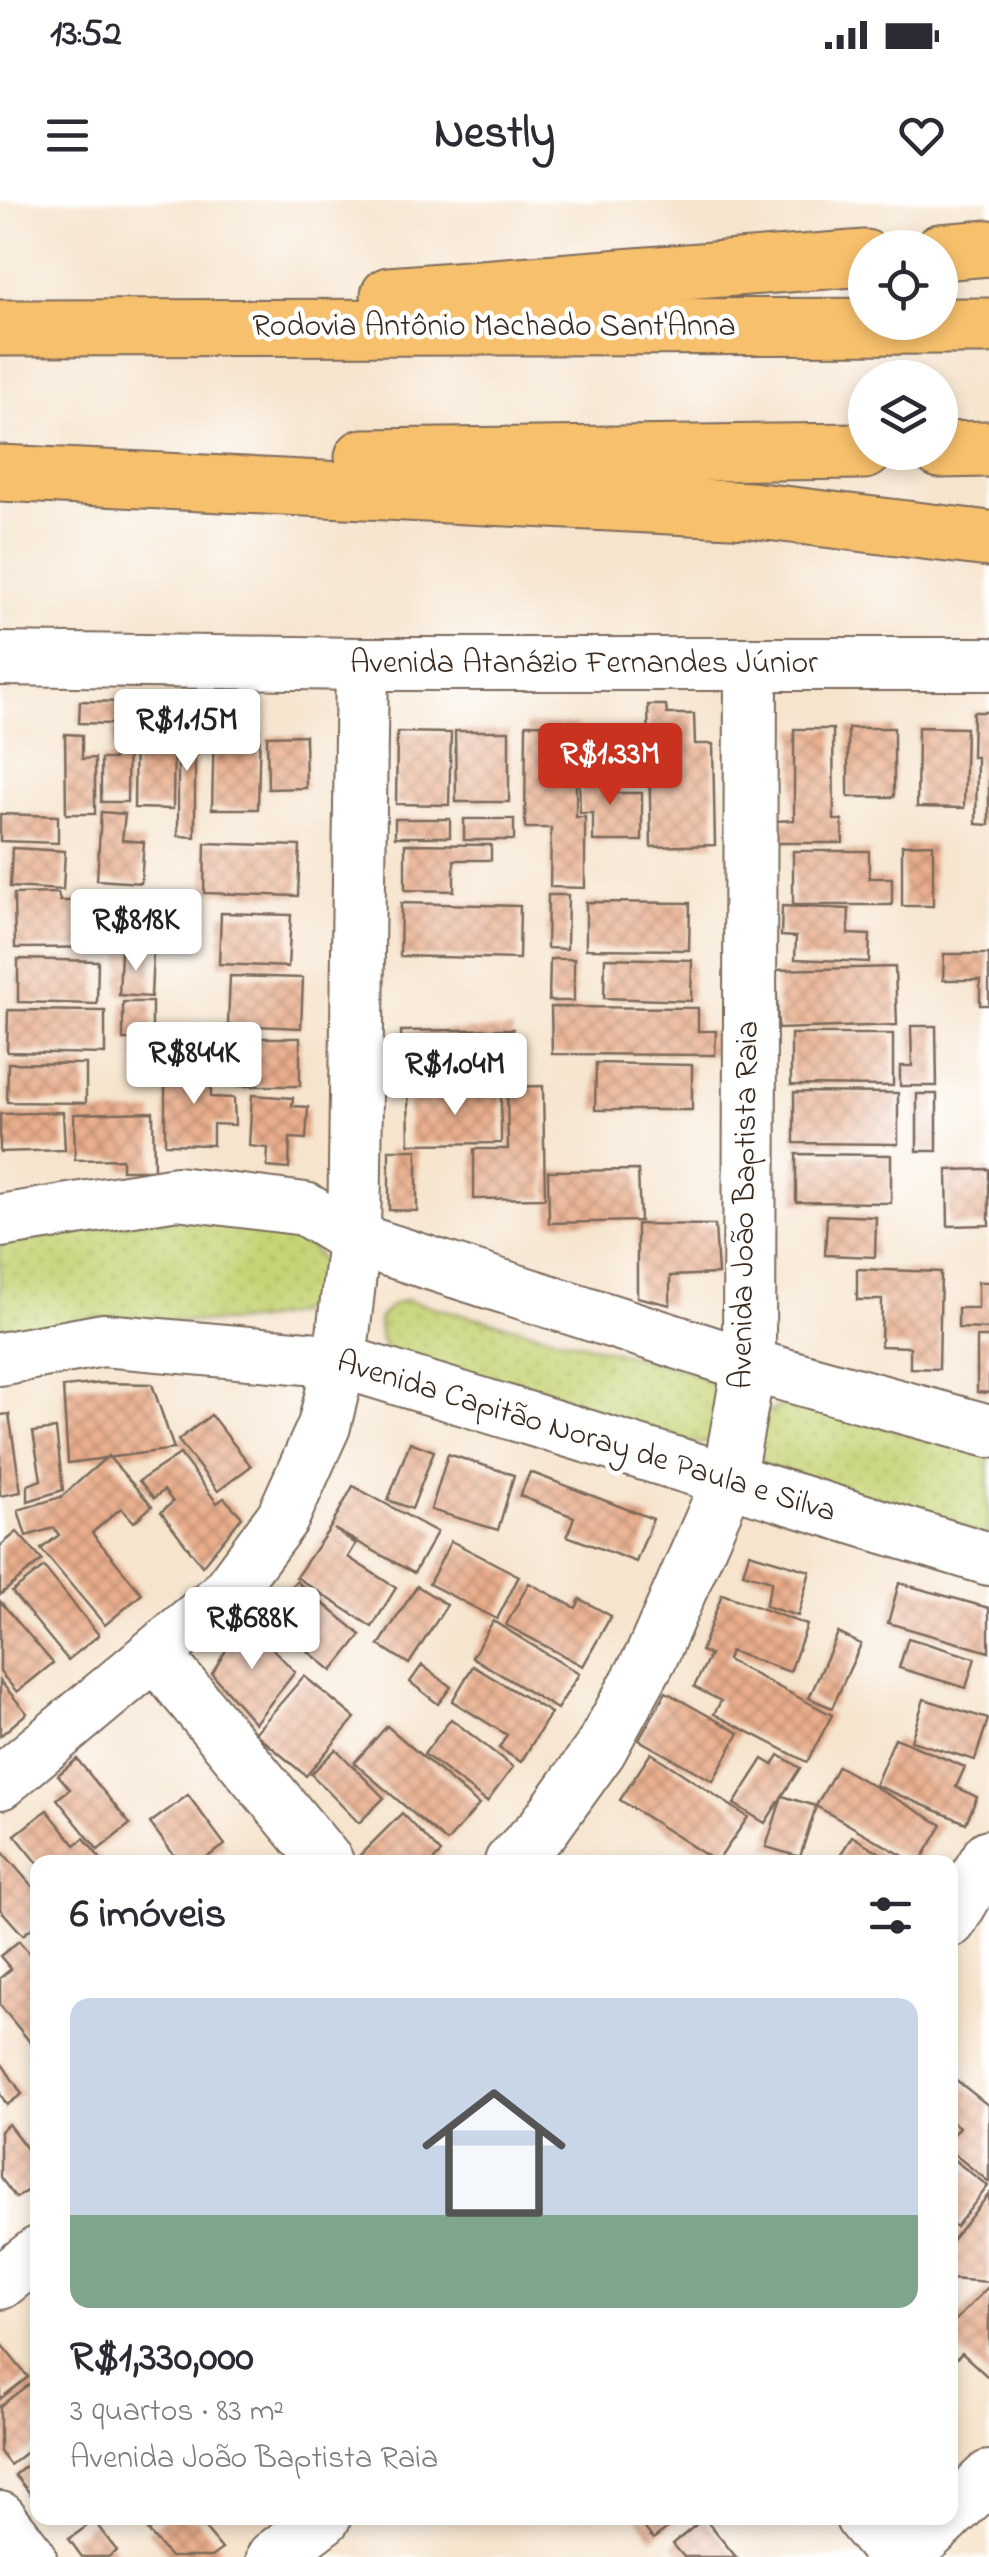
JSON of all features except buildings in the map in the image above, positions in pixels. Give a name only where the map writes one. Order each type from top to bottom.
[{"type":"highway","points":[[958,251],[989,248]]},
{"type":"highway","points":[[0,315],[338,298],[848,259]]},
{"type":"highway","name":"Rodovia Antônio Machado Sant'Anna","points":[[0,328],[989,326]]},
{"type":"highway","points":[[958,450],[989,449]]},
{"type":"highway","points":[[0,462],[848,450]]},
{"type":"highway","points":[[0,473],[751,510],[989,539]]},
{"type":"street","name":"Avenida Atanázio Fernandes Júnior","points":[[0,658],[362,664],[989,664]]},
{"type":"street","points":[[0,1782],[225,1594],[283,1517],[324,1426],[340,1361],[354,1239],[362,664]]},
{"type":"street","name":"Avenida João Baptista Raia","points":[[518,1855],[543,1829],[600,1750],[652,1655],[728,1481],[750,1364],[751,665]]},
{"type":"street","points":[[0,1220],[177,1193],[305,1209],[354,1239],[750,1364],[989,1432]]},
{"type":"street","name":"Avenida Capitão Noray de Paula e Silva","points":[[0,1359],[103,1340],[340,1361],[989,1558]]},
{"type":"street","points":[[156,1655],[321,1855]]},
{"type":"street","points":[[958,1908],[989,1856]]},
{"type":"street","points":[[0,2283],[30,2259]]},
{"type":"street","points":[[958,2506],[989,2477]]},
{"type":"street","points":[[0,2518],[30,2557]]},
{"type":"street","points":[[273,2557],[315,2525]]},
{"type":"street","points":[[868,2525],[894,2557]]},
{"type":"street","points":[[904,2557],[938,2525]]},
{"type":"green space","points":[[217,1216],[262,1225],[306,1243],[323,1266],[323,1291],[306,1308],[277,1317],[200,1322],[106,1318],[0,1334],[0,1244],[145,1220]]},
{"type":"green space","points":[[405,1300],[680,1368],[712,1381],[723,1399],[712,1441],[695,1444],[387,1351],[380,1338],[379,1320],[390,1306]]},
{"type":"green space","points":[[793,1401],[989,1457],[989,1537],[762,1464],[754,1449],[766,1413]]}]
